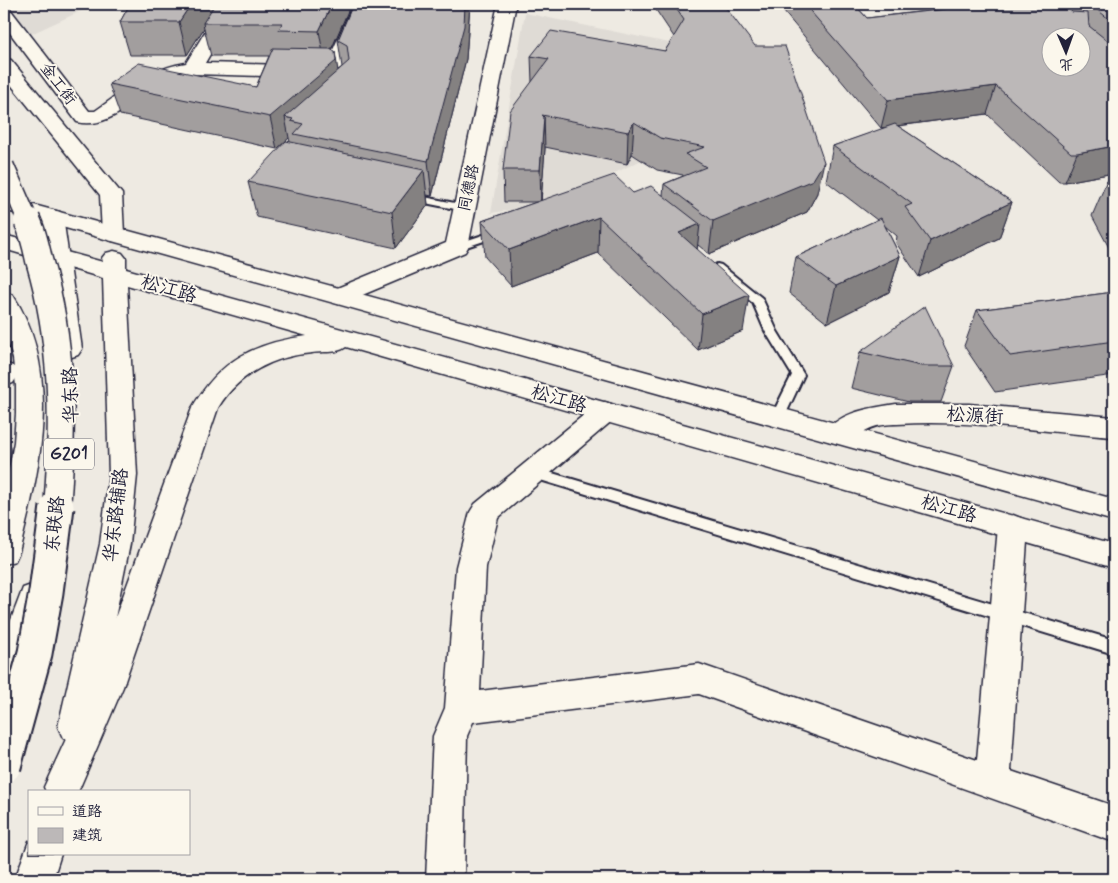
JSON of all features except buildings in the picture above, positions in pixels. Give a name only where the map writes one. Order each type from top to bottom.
[{"type":"main road","points":[[230,4],[193,68],[337,74],[361,4]]},
{"type":"main road","name":"同德路","points":[[457,247],[507,4]]},
{"type":"main road","name":"金工街","points":[[4,13],[84,118],[100,116],[154,79],[171,71],[193,68]]},
{"type":"main road","name":"华东路辅路","points":[[4,64],[111,194],[123,475],[115,544],[61,789]]},
{"type":"main road","name":"东联路","points":[[4,166],[16,190],[36,241],[50,294],[61,375],[62,452],[52,562],[34,655],[4,766]]},
{"type":"main road","name":"松江路","points":[[4,204],[1114,510]]},
{"type":"main road","name":"华东路","points":[[4,684],[50,551],[66,482],[73,419],[71,372],[52,217]]},
{"type":"main road","name":"松江路","points":[[4,242],[1114,556]]},
{"type":"main road","points":[[338,296],[457,247]]},
{"type":"main road","name":"G201","points":[[4,300],[18,333],[28,377],[29,425],[22,484],[4,552]]},
{"type":"main road","points":[[61,789],[106,687],[205,408],[218,388],[234,373],[252,361],[282,350],[321,343],[370,346]]},
{"type":"main road","points":[[444,879],[450,736],[462,708],[471,567],[485,512],[605,412]]},
{"type":"main road","name":"松源街","points":[[839,434],[865,419],[896,414],[969,414],[1114,427]]},
{"type":"main road","points":[[993,782],[1012,527]]},
{"type":"main road","points":[[462,708],[699,679],[1114,824]]},
{"type":"main road","points":[[34,879],[41,856]]},
{"type":"lane","points":[[399,194],[465,208]]},
{"type":"lane","points":[[457,247],[512,228]]},
{"type":"lane","points":[[707,260],[758,301],[771,331],[798,375],[778,417]]},
{"type":"lane","points":[[532,472],[1114,647]]},
{"type":"shaded area","points":[[5,4],[96,4],[29,35]]},
{"type":"shaded area","points":[[525,13],[746,59],[698,133],[548,205],[491,213]]}]
